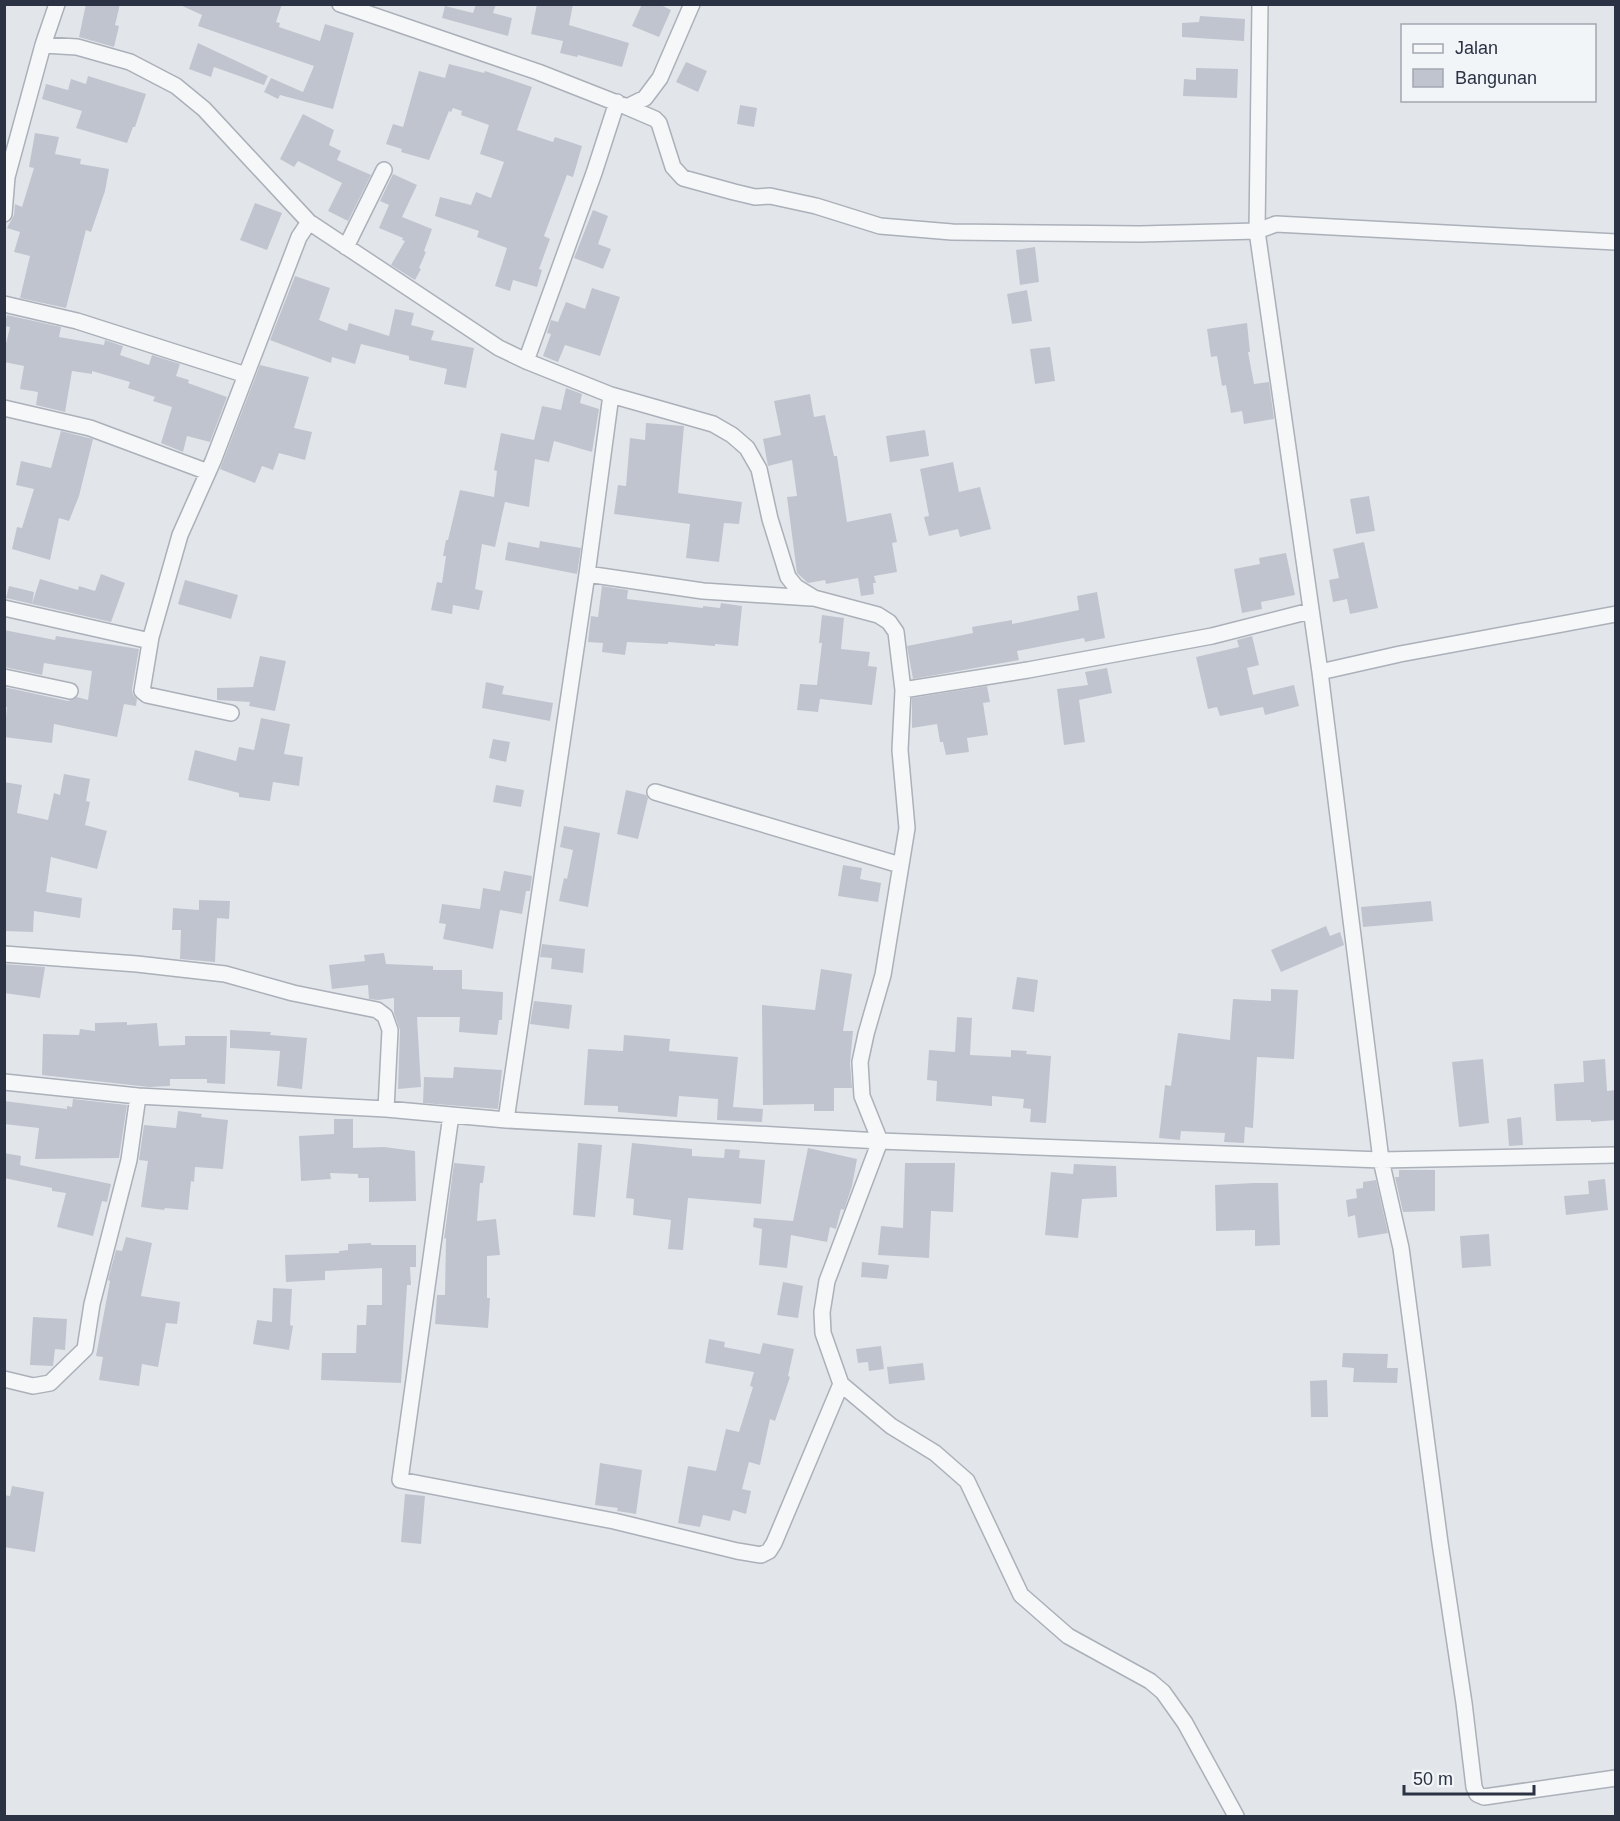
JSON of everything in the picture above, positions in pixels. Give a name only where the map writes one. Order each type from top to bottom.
[{"type":"street","points":[[4,214],[8,177],[43,45],[57,4]]},
{"type":"street","points":[[340,4],[538,72],[655,119],[659,123],[673,167],[683,178],[734,192],[770,196],[816,206],[880,226],[952,232],[1140,234],[1257,231],[1276,225],[1616,242]]},
{"type":"street","points":[[622,104],[645,98],[660,78],[692,4]]},
{"type":"street","points":[[1260,4],[1257,231],[1320,672],[1381,1160],[1401,1248],[1475,1791],[1484,1797],[1616,1778]]},
{"type":"street","points":[[43,45],[77,47],[130,62],[176,86],[204,109],[309,222],[499,348],[611,395],[713,424],[732,435],[747,448],[759,469],[770,519],[788,577],[796,587],[814,598]]},
{"type":"street","points":[[526,361],[594,173],[622,104]]},
{"type":"street","points":[[346,247],[384,170]]},
{"type":"street","points":[[231,712],[144,693],[142,687],[150,641],[180,535],[208,472],[299,237],[309,222]]},
{"type":"street","points":[[4,304],[77,321],[246,375]]},
{"type":"street","points":[[506,1120],[587,574],[611,395]]},
{"type":"street","points":[[4,408],[90,428],[208,472]]},
{"type":"street","points":[[587,574],[703,591],[814,598],[878,615],[889,622],[896,632],[903,690],[900,750],[907,828],[883,975],[860,1062],[862,1096],[880,1141],[827,1281],[822,1312],[823,1333],[841,1384],[891,1426],[935,1453],[967,1481],[1021,1594],[1068,1636],[1150,1681],[1163,1692],[1185,1723],[1236,1816]]},
{"type":"street","points":[[4,608],[150,641]]},
{"type":"street","points":[[903,690],[1028,670],[1212,636],[1310,612]]},
{"type":"street","points":[[1320,672],[1400,654],[1616,615]]},
{"type":"street","points":[[4,677],[70,691]]},
{"type":"street","points":[[655,792],[900,866]]},
{"type":"street","points":[[4,954],[136,964],[225,974],[294,993],[377,1010],[385,1016],[390,1030],[386,1109]]},
{"type":"street","points":[[4,1082],[138,1096],[386,1109],[506,1120],[880,1141],[1381,1160],[1616,1155]]},
{"type":"street","points":[[4,1379],[42,1386],[58,1378],[85,1349],[93,1304],[129,1160],[138,1096]]},
{"type":"street","points":[[451,1116],[400,1480],[614,1521],[761,1555],[769,1551],[774,1544],[841,1384]]},
{"type":"building","points":[[86,4],[120,4],[115,25],[119,26],[114,47],[79,37]]},
{"type":"building","points":[[178,4],[282,4],[276,22],[280,23],[279,27],[320,41],[325,24],[354,33],[333,109],[280,95],[278,99],[264,92],[271,78],[303,92],[314,66],[198,26],[202,15]]},
{"type":"building","points":[[476,4],[496,4],[493,13],[512,18],[508,36],[442,18],[445,6],[473,13]]},
{"type":"building","points":[[537,4],[573,4],[569,25],[629,43],[622,67],[578,55],[577,57],[560,53],[563,41],[531,34]]},
{"type":"building","points":[[642,4],[659,4],[671,10],[659,37],[632,26]]},
{"type":"building","points":[[1200,16],[1245,19],[1244,41],[1182,37],[1182,23],[1199,22]]},
{"type":"building","points":[[198,43],[268,76],[264,85],[214,67],[211,77],[189,69]]},
{"type":"building","points":[[686,62],[707,71],[698,92],[676,82]]},
{"type":"building","points":[[449,64],[484,73],[485,71],[532,87],[517,130],[553,142],[555,137],[582,146],[573,177],[567,175],[544,236],[550,239],[539,269],[542,270],[537,287],[513,280],[510,291],[495,286],[507,248],[477,237],[479,231],[435,216],[440,197],[471,205],[476,192],[491,198],[504,162],[480,154],[489,125],[461,115],[462,111],[453,108],[451,112],[449,111],[429,160],[401,152],[402,149],[386,144],[393,124],[403,127],[419,71],[445,78]]},
{"type":"building","points":[[1196,68],[1238,69],[1237,98],[1183,96],[1184,79],[1196,80]]},
{"type":"building","points":[[88,76],[146,94],[127,143],[76,128],[82,111],[42,99],[46,84],[68,90],[71,79],[86,84]]},
{"type":"building","points":[[740,105],[757,108],[754,127],[737,124]]},
{"type":"building","points":[[303,114],[334,130],[329,145],[341,151],[337,160],[371,175],[348,221],[328,211],[342,183],[298,161],[294,167],[280,159]]},
{"type":"building","points":[[35,133],[59,137],[55,154],[81,159],[80,164],[109,169],[105,191],[91,232],[86,230],[66,308],[20,298],[30,256],[14,252],[20,232],[7,228],[14,215],[15,204],[22,207],[34,168],[29,167]]},
{"type":"building","points":[[393,174],[417,185],[402,217],[432,229],[419,268],[421,269],[415,280],[391,265],[405,241],[402,240],[403,238],[379,228],[389,205],[380,201]]},
{"type":"building","points":[[255,203],[282,213],[267,250],[240,240]]},
{"type":"building","points":[[593,210],[608,216],[598,244],[611,249],[603,269],[574,258]]},
{"type":"building","points":[[1035,247],[1039,282],[1020,285],[1016,250]]},
{"type":"building","points":[[295,276],[330,288],[319,320],[347,331],[349,323],[389,336],[395,309],[414,313],[411,325],[434,331],[431,340],[474,348],[466,388],[444,384],[447,369],[409,360],[409,356],[361,344],[355,364],[332,357],[331,363],[270,340]]},
{"type":"building","points":[[592,288],[620,297],[600,356],[565,345],[558,362],[543,356],[551,334],[547,333],[551,320],[558,322],[566,302],[585,309]]},
{"type":"building","points":[[1027,290],[1032,321],[1012,324],[1007,294]]},
{"type":"building","points":[[7,315],[61,327],[59,337],[104,345],[105,340],[123,346],[120,355],[149,365],[152,355],[180,364],[176,376],[189,380],[188,383],[227,397],[210,442],[187,436],[183,452],[161,443],[172,407],[153,401],[155,397],[128,388],[130,382],[92,371],[92,374],[72,371],[65,412],[36,405],[38,392],[20,389],[24,366],[4,362],[10,327],[4,326]]},
{"type":"building","points":[[1247,323],[1250,352],[1248,352],[1254,384],[1269,382],[1274,419],[1244,424],[1242,411],[1231,413],[1226,385],[1222,386],[1217,356],[1211,357],[1207,329]]},
{"type":"building","points":[[1050,347],[1055,381],[1035,384],[1030,349]]},
{"type":"building","points":[[260,365],[309,377],[294,428],[312,432],[305,460],[279,453],[273,470],[262,466],[255,483],[220,469]]},
{"type":"building","points":[[566,388],[582,394],[580,403],[599,409],[592,452],[554,441],[549,462],[535,459],[529,507],[505,502],[495,547],[482,544],[475,589],[483,591],[479,610],[453,605],[452,614],[431,610],[437,582],[442,583],[446,540],[448,540],[460,490],[494,497],[497,471],[494,470],[501,433],[534,440],[542,406],[561,410]]},
{"type":"building","points":[[810,394],[814,417],[825,415],[834,456],[837,456],[847,522],[891,513],[897,542],[892,543],[897,572],[874,576],[876,583],[873,583],[874,594],[861,596],[858,578],[826,584],[825,580],[808,583],[797,573],[787,497],[797,496],[792,460],[768,466],[763,439],[781,435],[774,401]]},
{"type":"building","points":[[646,423],[684,426],[678,493],[742,502],[739,524],[724,523],[719,562],[686,558],[690,524],[614,514],[618,485],[626,486],[630,438],[645,440]]},
{"type":"building","points":[[925,430],[929,456],[890,462],[886,436]]},
{"type":"building","points":[[61,431],[93,439],[79,496],[69,521],[59,518],[50,560],[12,549],[17,527],[22,528],[34,489],[16,485],[21,461],[51,468]]},
{"type":"building","points":[[953,462],[959,492],[980,487],[991,529],[960,537],[958,529],[929,536],[924,517],[929,516],[920,469]]},
{"type":"building","points":[[1369,496],[1375,531],[1356,534],[1350,499]]},
{"type":"building","points":[[540,541],[581,548],[577,574],[505,560],[508,542],[539,548]]},
{"type":"building","points":[[1364,542],[1378,608],[1350,614],[1347,599],[1333,602],[1329,580],[1339,578],[1333,549]]},
{"type":"building","points":[[1286,553],[1295,595],[1261,602],[1262,609],[1242,613],[1234,569],[1260,564],[1259,558]]},
{"type":"building","points":[[101,574],[125,583],[111,622],[32,604],[40,579],[78,590],[79,586],[95,591]]},
{"type":"building","points":[[185,580],[238,595],[231,619],[178,604]]},
{"type":"building","points":[[9,586],[34,592],[32,604],[6,598]]},
{"type":"building","points":[[602,586],[628,590],[627,599],[703,608],[703,606],[720,608],[721,603],[742,606],[738,646],[627,642],[625,655],[602,652],[603,643],[588,642],[591,616],[598,617]]},
{"type":"building","points":[[1097,592],[1105,638],[1085,642],[1084,638],[1017,651],[1019,660],[913,679],[907,646],[973,633],[972,627],[1012,620],[1012,624],[1079,610],[1077,596]]},
{"type":"building","points":[[822,615],[844,618],[841,649],[870,652],[868,666],[877,667],[872,705],[820,699],[818,712],[797,710],[800,684],[817,685],[822,643],[819,643]]},
{"type":"building","points":[[4,630],[55,640],[56,636],[139,649],[132,689],[137,699],[136,706],[124,704],[117,737],[54,724],[52,743],[4,737],[7,707],[4,707],[4,687],[68,701],[77,697],[88,700],[92,671],[44,663],[42,675],[4,667]]},
{"type":"building","points":[[1252,636],[1259,665],[1247,668],[1253,695],[1294,685],[1299,706],[1265,715],[1263,707],[1220,716],[1217,707],[1208,709],[1196,657],[1239,647],[1237,640]]},
{"type":"building","points":[[260,656],[286,661],[275,711],[249,706],[250,702],[217,700],[217,688],[253,687]]},
{"type":"building","points":[[1107,668],[1112,693],[1079,700],[1085,742],[1064,745],[1057,689],[1088,685],[1085,672]]},
{"type":"building","points":[[486,682],[504,686],[502,694],[553,703],[550,721],[482,708]]},
{"type":"building","points":[[987,686],[990,702],[983,703],[988,735],[967,738],[969,752],[946,755],[943,742],[940,742],[937,724],[912,728],[912,698]]},
{"type":"building","points":[[261,718],[290,724],[284,754],[303,757],[299,786],[273,782],[270,801],[239,797],[239,793],[188,780],[195,750],[236,761],[239,747],[254,750]]},
{"type":"building","points":[[493,739],[510,742],[506,762],[489,758]]},
{"type":"building","points":[[64,774],[90,779],[86,801],[90,802],[85,825],[107,831],[97,869],[51,857],[46,892],[82,898],[80,918],[34,911],[33,932],[4,931],[4,782],[22,785],[17,813],[48,820],[54,793],[60,795]]},
{"type":"building","points":[[496,785],[524,790],[521,807],[493,802]]},
{"type":"building","points":[[626,790],[646,795],[648,798],[638,839],[617,834]]},
{"type":"building","points":[[564,826],[600,833],[588,907],[559,901],[564,878],[567,879],[573,850],[560,847]]},
{"type":"building","points":[[843,865],[862,868],[860,879],[881,883],[878,902],[838,896]]},
{"type":"building","points":[[504,871],[532,876],[530,891],[526,891],[522,914],[500,910],[493,949],[443,939],[446,924],[439,923],[442,904],[480,909],[483,888],[500,891]]},
{"type":"building","points":[[199,900],[230,901],[229,919],[217,918],[215,962],[180,959],[181,930],[172,930],[173,908],[199,910]]},
{"type":"building","points":[[1431,901],[1433,921],[1363,927],[1361,907]]},
{"type":"building","points":[[1326,926],[1330,936],[1340,932],[1344,945],[1281,972],[1271,950]]},
{"type":"building","points":[[542,944],[585,949],[583,973],[551,969],[552,958],[540,957]]},
{"type":"building","points":[[384,953],[386,964],[433,966],[433,970],[462,970],[462,989],[503,992],[502,1020],[499,1020],[497,1035],[459,1032],[460,1017],[417,1017],[421,1087],[398,1089],[400,1030],[394,1013],[394,998],[369,999],[368,985],[332,989],[329,965],[365,961],[364,955]]},
{"type":"building","points":[[4,964],[45,967],[40,998],[4,993]]},
{"type":"building","points":[[821,969],[852,974],[843,1031],[853,1031],[850,1063],[852,1088],[834,1088],[834,1111],[814,1111],[814,1104],[763,1105],[762,1005],[815,1010]]},
{"type":"building","points":[[1017,977],[1038,980],[1034,1012],[1012,1009]]},
{"type":"building","points":[[1271,989],[1298,990],[1294,1059],[1257,1057],[1253,1128],[1245,1127],[1244,1143],[1224,1142],[1225,1133],[1181,1131],[1180,1140],[1159,1138],[1165,1085],[1171,1086],[1178,1033],[1230,1040],[1233,999],[1271,1001]]},
{"type":"building","points":[[534,1001],[572,1005],[569,1029],[530,1024]]},
{"type":"building","points":[[957,1017],[972,1018],[970,1055],[1011,1057],[1011,1050],[1051,1056],[1046,1123],[1030,1122],[1031,1109],[1023,1108],[1024,1099],[992,1096],[992,1106],[936,1101],[937,1081],[927,1080],[929,1050],[955,1052]]},
{"type":"building","points":[[127,1022],[127,1025],[157,1023],[159,1046],[185,1045],[185,1036],[227,1036],[225,1084],[207,1083],[207,1079],[170,1079],[170,1086],[149,1087],[42,1075],[43,1034],[79,1035],[80,1029],[95,1031],[95,1023]]},
{"type":"building","points":[[230,1030],[271,1032],[270,1035],[307,1038],[302,1089],[277,1086],[280,1051],[230,1048]]},
{"type":"building","points":[[624,1035],[670,1039],[669,1051],[738,1057],[733,1107],[763,1109],[762,1122],[717,1120],[718,1099],[679,1096],[677,1117],[618,1112],[618,1106],[584,1105],[588,1049],[623,1051]]},
{"type":"building","points":[[1483,1059],[1489,1123],[1459,1127],[1452,1062]]},
{"type":"building","points":[[1605,1059],[1607,1091],[1616,1090],[1616,1120],[1556,1121],[1554,1084],[1584,1082],[1583,1061]]},
{"type":"building","points":[[454,1067],[502,1070],[498,1109],[423,1103],[424,1077],[453,1078]]},
{"type":"building","points":[[73,1099],[127,1105],[119,1158],[35,1159],[39,1128],[4,1124],[4,1101],[67,1109],[67,1106],[72,1107]]},
{"type":"building","points":[[178,1111],[202,1114],[201,1117],[228,1120],[223,1169],[195,1167],[188,1210],[141,1207],[148,1161],[139,1160],[144,1125],[176,1128]]},
{"type":"building","points":[[1521,1117],[1523,1145],[1509,1146],[1507,1119]]},
{"type":"building","points":[[334,1119],[353,1119],[353,1148],[384,1147],[415,1151],[416,1201],[369,1202],[369,1178],[358,1178],[358,1174],[330,1173],[331,1179],[301,1181],[299,1136],[334,1134]]},
{"type":"building","points":[[578,1143],[602,1145],[595,1217],[573,1215]]},
{"type":"building","points":[[632,1143],[692,1149],[692,1156],[724,1158],[725,1149],[740,1150],[739,1158],[765,1160],[761,1204],[688,1198],[683,1250],[668,1249],[671,1220],[633,1215],[634,1199],[626,1198]]},
{"type":"building","points":[[808,1148],[857,1159],[852,1186],[844,1210],[841,1209],[836,1229],[830,1227],[827,1242],[791,1235],[787,1268],[759,1265],[762,1229],[753,1227],[754,1218],[793,1221]]},
{"type":"building","points":[[4,1153],[21,1156],[20,1165],[111,1184],[107,1202],[102,1201],[93,1236],[57,1227],[66,1193],[4,1178]]},
{"type":"building","points":[[454,1163],[485,1166],[483,1183],[480,1183],[477,1221],[496,1219],[500,1255],[487,1256],[487,1298],[490,1298],[488,1328],[435,1324],[437,1295],[445,1295],[446,1238],[444,1239]]},
{"type":"building","points":[[905,1163],[955,1163],[953,1212],[931,1211],[929,1258],[878,1255],[881,1226],[903,1228]]},
{"type":"building","points":[[1074,1164],[1116,1166],[1117,1197],[1082,1199],[1078,1238],[1045,1235],[1051,1172],[1073,1174]]},
{"type":"building","points":[[1399,1170],[1435,1170],[1435,1211],[1403,1212],[1395,1177],[1399,1177]]},
{"type":"building","points":[[1605,1179],[1608,1210],[1566,1215],[1564,1196],[1589,1194],[1588,1181]]},
{"type":"building","points":[[1376,1180],[1388,1233],[1358,1238],[1355,1215],[1348,1217],[1346,1200],[1357,1198],[1356,1189],[1363,1188],[1363,1182]]},
{"type":"building","points":[[1278,1183],[1280,1245],[1255,1246],[1255,1230],[1216,1231],[1215,1185]]},
{"type":"building","points":[[1489,1234],[1491,1266],[1462,1268],[1460,1236]]},
{"type":"building","points":[[126,1237],[152,1243],[141,1296],[180,1302],[177,1324],[166,1323],[158,1367],[142,1364],[139,1386],[99,1380],[103,1357],[96,1356],[110,1281],[108,1280],[116,1250],[122,1251]]},
{"type":"building","points":[[371,1243],[371,1245],[416,1245],[416,1267],[410,1267],[411,1285],[407,1285],[401,1383],[321,1380],[322,1353],[356,1353],[357,1325],[366,1325],[367,1305],[382,1305],[382,1268],[325,1271],[325,1280],[286,1282],[285,1255],[339,1253],[339,1251],[348,1250],[348,1244]]},
{"type":"building","points":[[862,1262],[889,1265],[887,1279],[861,1277]]},
{"type":"building","points":[[783,1282],[803,1286],[798,1318],[777,1315]]},
{"type":"building","points":[[273,1288],[292,1289],[290,1325],[293,1326],[289,1350],[253,1344],[257,1320],[272,1322]]},
{"type":"building","points":[[33,1317],[67,1319],[65,1350],[55,1349],[53,1366],[30,1365]]},
{"type":"building","points":[[709,1339],[725,1342],[724,1347],[760,1354],[763,1343],[794,1349],[788,1376],[790,1377],[775,1421],[770,1419],[760,1465],[749,1462],[742,1489],[751,1491],[746,1514],[733,1510],[730,1521],[703,1515],[700,1527],[678,1523],[688,1466],[716,1471],[726,1429],[739,1432],[753,1387],[750,1386],[754,1372],[705,1363]]},
{"type":"building","points":[[881,1346],[884,1369],[869,1371],[868,1362],[858,1363],[856,1349]]},
{"type":"building","points":[[1343,1353],[1388,1354],[1387,1368],[1398,1368],[1397,1383],[1353,1382],[1354,1368],[1342,1367]]},
{"type":"building","points":[[923,1363],[925,1380],[889,1384],[887,1367]]},
{"type":"building","points":[[1327,1380],[1328,1417],[1311,1417],[1310,1381]]},
{"type":"building","points":[[600,1463],[642,1470],[636,1514],[617,1511],[618,1508],[595,1505]]},
{"type":"building","points":[[12,1486],[44,1492],[35,1552],[4,1547],[4,1495],[10,1496]]},
{"type":"building","points":[[405,1494],[425,1496],[421,1544],[401,1542]]}]
